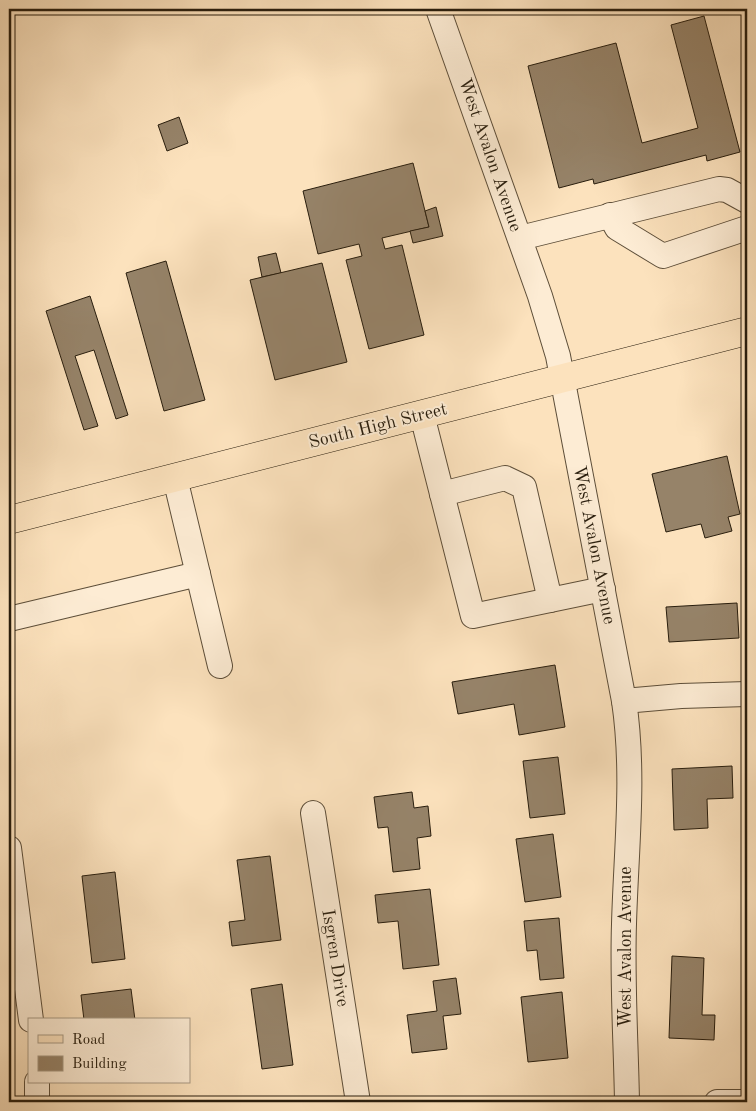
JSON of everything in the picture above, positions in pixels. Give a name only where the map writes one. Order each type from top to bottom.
[{"type":"main road","name":"South High Street","points":[[9,520],[747,331]]},
{"type":"street","name":"West Avalon Avenue","points":[[438,9],[547,318],[563,379],[624,701],[629,740],[630,774],[623,948],[627,1102]]},
{"type":"street","points":[[520,238],[719,189],[727,190],[747,201]]},
{"type":"street","points":[[610,216],[617,228],[663,256],[747,228]]},
{"type":"street","points":[[422,415],[473,616],[602,589]]},
{"type":"street","points":[[175,478],[220,666]]},
{"type":"street","points":[[442,494],[506,478],[524,487],[550,600]]},
{"type":"street","points":[[9,619],[198,574]]},
{"type":"street","points":[[624,701],[674,696],[747,694]]},
{"type":"street","name":"Isgren Drive","points":[[313,813],[358,1102]]},
{"type":"street","points":[[9,848],[32,1018]]},
{"type":"street","points":[[37,1084],[37,1102]]},
{"type":"street","points":[[717,1102],[747,1102]]},
{"type":"building","points":[[704,16],[740,152],[707,161],[706,155],[594,184],[593,179],[559,188],[528,66],[616,43],[642,143],[698,128],[671,25]]},
{"type":"building","points":[[179,117],[188,143],[167,151],[158,125]]},
{"type":"building","points":[[413,163],[429,227],[382,238],[385,249],[402,245],[424,335],[369,349],[346,260],[362,256],[359,244],[318,254],[303,191]]},
{"type":"building","points":[[436,207],[443,236],[413,243],[410,231],[429,227],[425,211]]},
{"type":"building","points":[[276,253],[281,273],[262,277],[258,257]]},
{"type":"building","points":[[166,261],[205,400],[164,411],[126,273]]},
{"type":"building","points":[[322,263],[347,362],[275,380],[250,280]]},
{"type":"building","points":[[90,296],[128,415],[116,419],[94,350],[75,356],[98,426],[84,430],[46,311]]},
{"type":"building","points":[[727,456],[740,514],[728,517],[732,531],[705,538],[701,524],[666,532],[652,474]]},
{"type":"building","points":[[737,603],[739,638],[669,642],[666,607]]},
{"type":"building","points":[[555,665],[565,727],[519,735],[514,704],[458,714],[452,682]]},
{"type":"building","points":[[558,757],[565,814],[530,818],[523,761]]},
{"type":"building","points":[[732,766],[733,798],[707,799],[708,828],[674,830],[672,769]]},
{"type":"building","points":[[412,792],[414,808],[428,806],[431,836],[417,838],[420,869],[393,872],[388,827],[378,828],[374,797]]},
{"type":"building","points":[[553,834],[561,897],[525,902],[516,839]]},
{"type":"building","points":[[270,856],[281,940],[232,946],[229,922],[245,920],[237,860]]},
{"type":"building","points":[[115,872],[125,959],[92,963],[82,876]]},
{"type":"building","points":[[430,889],[439,965],[403,969],[398,921],[378,923],[375,895]]},
{"type":"building","points":[[559,918],[564,978],[540,980],[537,950],[527,951],[524,921]]},
{"type":"building","points":[[672,956],[704,958],[702,1015],[715,1015],[714,1040],[669,1038]]},
{"type":"building","points":[[456,978],[461,1014],[443,1016],[447,1049],[412,1053],[407,1015],[437,1011],[433,981]]},
{"type":"building","points":[[282,984],[293,1065],[262,1069],[251,989]]},
{"type":"building","points":[[131,989],[135,1018],[84,1018],[81,995]]},
{"type":"building","points":[[562,992],[568,1058],[528,1062],[521,997]]}]
